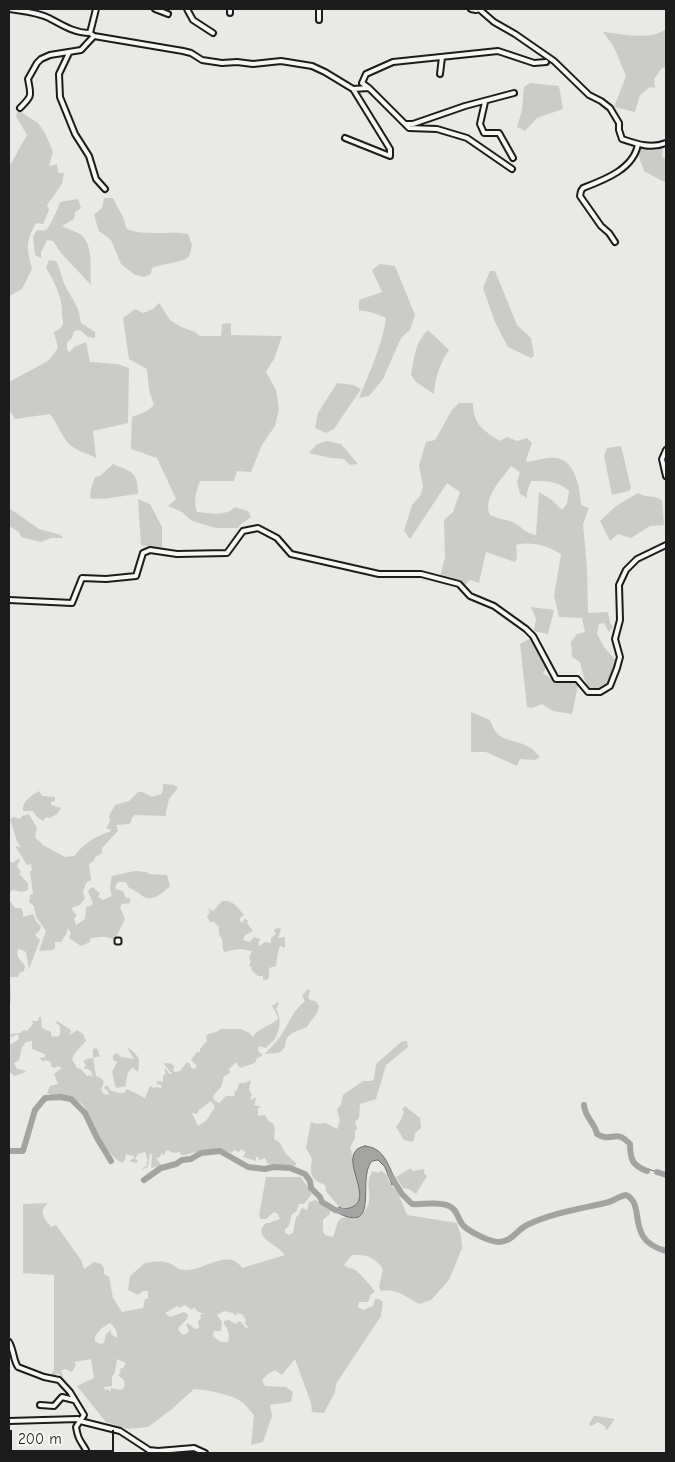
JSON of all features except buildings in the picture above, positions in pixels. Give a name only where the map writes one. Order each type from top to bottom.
[{"type":"street","points":[[10,9],[48,17],[56,23],[80,33],[184,51],[202,60],[222,64],[237,62],[253,64],[281,61],[312,66],[353,88],[369,88]]},
{"type":"street","points":[[20,108],[31,98],[32,92],[28,79],[38,61],[50,55],[81,50],[92,34],[96,9]]},
{"type":"street","points":[[155,9],[168,14]]},
{"type":"street","points":[[187,9],[193,20],[212,33]]},
{"type":"street","points":[[319,9],[320,20]]},
{"type":"street","points":[[471,9],[479,9],[494,22],[553,60],[589,95],[601,100],[619,123],[622,138],[638,144],[653,146],[666,143]]},
{"type":"street","points":[[512,169],[466,138],[437,129],[409,128],[362,83],[366,74],[394,62],[498,51],[534,63],[546,62]]},
{"type":"street","points":[[69,52],[59,74],[60,97],[74,134],[89,156],[96,179],[105,189]]},
{"type":"street","points":[[440,74],[442,57]]},
{"type":"street","points":[[345,138],[390,156],[390,149],[353,88]]},
{"type":"street","points":[[405,124],[413,124],[465,106],[514,93]]},
{"type":"street","points":[[485,102],[480,124],[484,133],[499,133],[513,158]]},
{"type":"street","points":[[615,242],[580,196],[581,191],[583,188],[619,172],[637,151],[638,144]]},
{"type":"street","points":[[666,450],[662,459],[666,476]]},
{"type":"street","points":[[9,600],[72,602],[82,578],[106,580],[136,576],[143,553],[150,550],[177,554],[227,552],[243,531],[258,528],[277,538],[291,554],[380,574],[421,574],[459,584],[470,596],[494,606],[526,629],[533,636],[556,679],[577,679],[588,692],[594,692],[605,690],[610,686],[620,657],[615,638],[620,620],[620,585],[626,570],[636,559],[666,545]]},
{"type":"street","points":[[9,1342],[18,1367],[44,1377],[59,1380],[70,1392],[84,1415],[76,1427],[78,1439],[86,1453]]},
{"type":"street","points":[[40,1405],[54,1406],[62,1397],[74,1400]]},
{"type":"street","points":[[9,1421],[78,1419],[125,1433],[135,1442],[149,1450],[194,1448],[206,1453]]},
{"type":"shaded area","points":[[666,29],[666,67],[662,68],[654,79],[655,88],[650,87],[640,95],[635,112],[614,107],[626,76],[614,47],[603,32],[644,36],[660,33]]},
{"type":"shaded area","points":[[530,83],[559,86],[563,109],[537,118],[525,131],[517,127],[522,110],[524,87]]},
{"type":"shaded area","points":[[18,110],[38,123],[45,133],[53,152],[49,166],[57,164],[58,173],[64,173],[62,184],[47,205],[49,210],[43,224],[36,223],[30,235],[28,251],[32,269],[22,289],[9,296],[9,167],[27,135],[16,116]]},
{"type":"shaded area","points":[[642,146],[663,146],[662,157],[666,159],[666,183],[644,171],[638,154]]},
{"type":"shaded area","points":[[104,198],[113,198],[124,219],[126,228],[131,231],[188,234],[192,245],[189,256],[186,259],[152,268],[151,274],[144,277],[135,275],[121,264],[111,240],[99,231],[94,215],[102,208]]},
{"type":"shaded area","points":[[78,199],[81,208],[75,212],[74,219],[62,226],[80,234],[87,244],[90,258],[91,285],[61,253],[53,241],[47,240],[41,252],[41,258],[35,255],[33,237],[37,230],[46,230],[60,202]]},
{"type":"shaded area","points":[[49,260],[56,261],[64,283],[77,306],[81,323],[95,332],[95,338],[88,337],[80,330],[74,331],[72,338],[67,342],[67,350],[70,352],[74,347],[86,342],[90,362],[117,364],[129,368],[128,423],[93,431],[96,458],[70,445],[50,414],[15,419],[9,409],[9,382],[48,361],[58,348],[54,332],[61,328],[63,324],[62,306],[57,289],[46,268]]},
{"type":"shaded area","points":[[380,264],[395,266],[415,315],[410,330],[401,338],[383,379],[369,396],[359,398],[379,348],[386,318],[369,312],[359,311],[359,300],[382,292],[372,270]]},
{"type":"shaded area","points":[[490,271],[495,271],[517,325],[531,338],[534,356],[531,358],[508,347],[495,322],[483,288]]},
{"type":"shaded area","points":[[159,303],[170,320],[200,336],[221,336],[222,324],[231,323],[231,335],[282,336],[274,359],[266,372],[276,390],[279,409],[275,426],[262,445],[251,472],[237,471],[234,481],[200,481],[196,493],[195,504],[197,512],[222,513],[235,507],[248,511],[251,517],[238,528],[216,528],[192,521],[182,512],[168,506],[176,499],[157,458],[131,449],[132,417],[147,411],[154,405],[149,390],[147,369],[129,359],[123,318],[135,309],[143,313],[153,309]]},
{"type":"shaded area","points":[[428,330],[449,350],[438,371],[434,394],[416,382],[411,375],[418,345]]},
{"type":"shaded area","points":[[337,383],[353,385],[361,389],[334,429],[326,433],[315,428],[318,413]]},
{"type":"shaded area","points":[[459,403],[473,403],[477,422],[489,434],[500,441],[507,437],[517,441],[527,438],[532,443],[527,462],[556,458],[563,460],[568,464],[576,477],[581,505],[589,508],[583,524],[587,567],[588,613],[608,612],[610,623],[613,627],[609,632],[604,623],[599,624],[597,634],[604,647],[617,662],[611,677],[603,688],[590,691],[580,662],[572,657],[571,642],[577,634],[585,632],[582,618],[559,617],[554,596],[561,554],[539,545],[516,545],[517,558],[515,562],[486,552],[479,583],[470,580],[465,585],[458,580],[440,577],[445,557],[444,520],[453,512],[460,492],[447,483],[410,539],[404,531],[412,505],[420,496],[423,487],[419,465],[426,442],[435,440],[452,410]],"holes":[[[511,466],[520,472],[517,482],[520,494],[527,498],[531,481],[557,483],[569,491],[567,504],[562,510],[552,500],[539,492],[536,535],[529,533],[514,522],[490,515],[488,509],[494,489]]]},
{"type":"shaded area","points":[[327,441],[341,444],[358,464],[350,465],[344,459],[309,453],[317,444]]},
{"type":"shaded area","points":[[621,446],[631,488],[629,491],[612,495],[604,456],[607,448]]},
{"type":"shaded area","points":[[113,464],[133,474],[137,481],[138,494],[90,498],[95,477],[100,476]]},
{"type":"shaded area","points":[[638,493],[662,500],[664,525],[650,526],[631,538],[618,534],[610,541],[600,521],[616,506]]},
{"type":"shaded area","points":[[138,499],[150,504],[162,527],[162,547],[141,545]]},
{"type":"shaded area","points":[[9,508],[39,529],[61,535],[63,538],[51,538],[41,542],[21,537],[19,532],[9,526]]},
{"type":"shaded area","points":[[531,607],[554,610],[548,634],[534,631],[536,619]]},
{"type":"shaded area","points":[[531,638],[547,666],[543,673],[556,680],[579,681],[572,714],[553,711],[542,704],[532,708],[527,707],[520,644]]},
{"type":"shaded area","points":[[471,712],[490,720],[493,728],[502,737],[531,748],[540,757],[535,760],[520,759],[517,766],[486,752],[471,752]]},
{"type":"shaded area","points":[[163,784],[174,785],[178,788],[169,799],[166,816],[135,815],[130,824],[116,825],[118,831],[102,848],[102,853],[89,864],[91,880],[86,883],[83,892],[85,898],[80,905],[71,908],[77,916],[74,918],[76,925],[85,919],[86,907],[91,906],[93,903],[88,891],[92,887],[100,893],[98,897],[103,900],[112,896],[110,886],[112,876],[135,871],[167,875],[170,886],[158,896],[147,898],[129,888],[126,882],[118,882],[115,887],[116,889],[123,891],[126,898],[130,898],[130,903],[122,904],[120,907],[125,919],[115,940],[97,937],[90,939],[90,942],[81,946],[69,938],[71,933],[68,928],[61,942],[55,942],[53,950],[39,951],[46,931],[36,917],[34,906],[29,902],[30,895],[33,894],[30,872],[32,870],[31,864],[27,865],[15,846],[21,847],[17,841],[10,819],[14,817],[20,819],[22,816],[29,814],[37,828],[35,837],[43,845],[65,857],[74,856],[82,847],[100,835],[111,831],[106,829],[110,821],[109,816],[115,805],[129,801],[138,792],[152,797],[161,794]]},
{"type":"shaded area","points":[[39,791],[42,796],[55,797],[55,801],[51,802],[51,805],[61,808],[57,814],[50,818],[46,817],[43,821],[33,811],[23,811],[24,804]]},
{"type":"shaded area","points":[[19,858],[17,866],[21,872],[19,874],[28,883],[28,890],[22,892],[12,890],[9,894],[9,860],[13,863]]},
{"type":"shaded area","points":[[9,900],[15,908],[21,908],[23,917],[33,914],[41,926],[35,935],[40,940],[29,969],[26,952],[20,949],[17,950],[18,957],[25,966],[24,971],[19,973],[18,977],[10,977],[11,1002],[9,1001]]},
{"type":"shaded area","points":[[222,901],[230,902],[237,907],[244,915],[240,918],[240,921],[243,923],[244,919],[248,920],[247,923],[253,931],[245,935],[243,940],[250,942],[254,937],[260,939],[258,944],[260,946],[265,942],[271,943],[271,938],[276,934],[274,930],[277,928],[281,929],[278,938],[285,937],[285,948],[280,946],[276,966],[269,968],[267,980],[263,980],[263,976],[258,976],[251,970],[249,958],[252,951],[240,949],[227,951],[226,953],[223,950],[219,927],[214,922],[210,922],[207,917],[210,912],[207,908],[213,911]]},
{"type":"shaded area","points":[[308,989],[310,990],[308,997],[319,1006],[316,1014],[307,1027],[289,1036],[285,1047],[279,1053],[265,1054],[279,1038],[295,1012],[305,1001],[302,996]]},
{"type":"shaded area","points":[[278,1002],[279,1004],[276,1009],[280,1024],[274,1040],[266,1048],[259,1046],[258,1051],[262,1056],[257,1058],[255,1063],[240,1068],[236,1062],[229,1069],[230,1073],[224,1076],[221,1087],[213,1096],[214,1100],[219,1103],[226,1096],[235,1096],[234,1092],[237,1090],[239,1083],[251,1080],[249,1090],[252,1095],[250,1098],[252,1100],[255,1097],[254,1105],[261,1108],[258,1108],[258,1116],[265,1115],[269,1122],[273,1123],[275,1129],[274,1139],[280,1143],[286,1154],[296,1165],[293,1167],[269,1164],[265,1158],[260,1160],[256,1156],[256,1161],[243,1157],[246,1152],[241,1149],[239,1152],[234,1150],[232,1153],[222,1150],[201,1151],[184,1155],[181,1155],[180,1152],[174,1153],[167,1150],[164,1155],[161,1154],[160,1157],[156,1158],[162,1166],[151,1168],[152,1155],[150,1153],[148,1167],[141,1170],[147,1165],[146,1162],[148,1161],[145,1152],[138,1154],[135,1159],[138,1161],[136,1163],[129,1161],[134,1156],[126,1154],[125,1160],[122,1163],[105,1146],[82,1104],[57,1096],[53,1099],[52,1095],[47,1093],[50,1086],[58,1084],[54,1074],[62,1068],[58,1066],[54,1068],[51,1066],[51,1062],[45,1060],[44,1062],[39,1058],[45,1057],[45,1054],[32,1049],[32,1041],[26,1042],[22,1047],[19,1060],[14,1063],[17,1069],[26,1072],[14,1076],[9,1071],[9,1055],[11,1050],[9,1045],[18,1040],[19,1036],[17,1034],[11,1038],[10,1034],[20,1033],[24,1030],[27,1031],[33,1024],[32,1021],[38,1021],[39,1017],[41,1017],[42,1028],[51,1032],[51,1036],[57,1037],[60,1035],[60,1026],[56,1023],[57,1021],[71,1030],[70,1035],[77,1030],[83,1034],[86,1041],[72,1059],[77,1068],[81,1069],[87,1076],[93,1077],[91,1071],[84,1069],[86,1064],[83,1062],[86,1059],[93,1058],[96,1076],[104,1082],[101,1090],[104,1094],[109,1095],[108,1091],[104,1088],[108,1086],[110,1090],[118,1093],[124,1093],[127,1089],[145,1098],[150,1086],[162,1088],[161,1085],[156,1084],[158,1081],[163,1082],[163,1075],[166,1074],[164,1069],[169,1074],[172,1074],[163,1063],[173,1065],[173,1071],[175,1072],[180,1071],[187,1062],[191,1068],[195,1069],[197,1066],[191,1060],[197,1052],[200,1052],[200,1049],[207,1041],[206,1037],[208,1034],[221,1029],[240,1029],[248,1032],[253,1037],[261,1029],[277,1020],[278,1017],[272,1006]],"holes":[[[211,1101],[215,1107],[206,1121],[198,1126],[192,1113],[197,1114],[199,1110]]]},
{"type":"shaded area","points":[[407,1041],[408,1047],[386,1065],[376,1099],[360,1104],[359,1118],[355,1122],[358,1130],[355,1130],[355,1138],[350,1148],[359,1185],[359,1200],[356,1205],[350,1208],[341,1209],[325,1190],[325,1185],[313,1178],[312,1159],[306,1148],[311,1122],[317,1124],[326,1123],[337,1129],[340,1121],[337,1109],[341,1105],[343,1095],[363,1081],[374,1079],[376,1064],[401,1042]]},
{"type":"shaded area","points":[[96,1048],[101,1056],[93,1058],[93,1049]]},
{"type":"shaded area","points":[[129,1048],[138,1058],[138,1072],[133,1068],[129,1070],[126,1086],[117,1088],[112,1072],[117,1062],[113,1060],[113,1055],[117,1053],[121,1057],[134,1059]]},
{"type":"shaded area","points":[[405,1106],[420,1118],[421,1128],[415,1133],[414,1140],[411,1142],[404,1140],[396,1127],[401,1120],[404,1112],[402,1109]]},
{"type":"shaded area","points":[[365,1146],[377,1150],[385,1158],[396,1180],[392,1185],[385,1167],[378,1160],[372,1161],[366,1180],[363,1211],[359,1217],[350,1217],[336,1212],[339,1207],[343,1209],[355,1206],[359,1199],[353,1158],[356,1151]]},
{"type":"shaded area","points":[[409,1169],[413,1171],[424,1169],[424,1173],[427,1176],[416,1194],[409,1189],[403,1188],[396,1177]]},
{"type":"shaded area","points":[[373,1171],[378,1173],[381,1171],[386,1174],[389,1182],[398,1193],[407,1215],[457,1223],[462,1248],[449,1280],[431,1300],[419,1304],[391,1290],[381,1291],[379,1287],[383,1269],[380,1265],[370,1258],[352,1255],[344,1265],[357,1271],[375,1292],[371,1294],[368,1302],[359,1302],[358,1307],[363,1310],[373,1306],[375,1299],[379,1299],[383,1302],[381,1316],[336,1384],[335,1392],[324,1413],[312,1412],[311,1403],[295,1359],[282,1375],[275,1370],[262,1380],[265,1386],[286,1387],[293,1392],[291,1402],[270,1405],[272,1416],[263,1442],[251,1445],[254,1415],[242,1402],[226,1395],[194,1389],[148,1427],[128,1429],[106,1422],[77,1386],[94,1378],[91,1359],[74,1362],[76,1365],[72,1372],[65,1369],[61,1371],[63,1376],[61,1377],[58,1373],[49,1378],[54,1370],[54,1275],[23,1273],[23,1204],[48,1203],[43,1209],[46,1221],[51,1227],[56,1225],[81,1260],[84,1269],[94,1262],[101,1264],[104,1268],[104,1274],[109,1277],[113,1298],[122,1312],[143,1308],[145,1299],[148,1299],[148,1291],[143,1291],[138,1295],[128,1290],[130,1276],[145,1263],[165,1262],[180,1269],[188,1270],[219,1261],[232,1260],[242,1268],[285,1255],[263,1237],[261,1232],[266,1223],[280,1219],[278,1214],[274,1212],[266,1219],[261,1219],[259,1216],[266,1177],[301,1177],[312,1194],[304,1204],[299,1204],[296,1212],[292,1214],[285,1233],[289,1235],[293,1233],[296,1217],[302,1208],[307,1210],[309,1202],[316,1200],[330,1211],[330,1214],[323,1220],[323,1231],[325,1235],[333,1237],[339,1220],[344,1218],[355,1219],[367,1207],[370,1177]],"holes":[[[185,1305],[192,1310],[194,1307],[198,1312],[205,1314],[200,1314],[199,1328],[195,1329],[188,1323],[186,1324],[189,1332],[183,1335],[178,1328],[187,1319],[188,1315],[184,1312],[170,1317],[165,1313],[177,1306],[179,1308]],[[224,1311],[233,1313],[236,1316],[237,1313],[242,1314],[246,1320],[245,1324],[249,1327],[246,1328],[240,1321],[235,1324],[229,1320],[224,1321],[229,1340],[228,1342],[220,1341],[213,1336],[214,1331],[221,1331],[222,1322],[217,1315]],[[110,1323],[116,1330],[117,1338],[111,1334],[111,1330],[106,1334],[104,1343],[100,1344],[95,1341],[95,1336]],[[117,1359],[126,1363],[123,1368],[119,1369],[121,1372],[118,1375],[124,1380],[125,1386],[121,1390],[111,1388],[110,1394],[110,1391],[106,1389],[105,1391],[104,1387],[112,1386],[112,1376],[115,1373]]]},
{"type":"shaded area","points":[[594,1416],[615,1419],[605,1430],[606,1427],[598,1422],[591,1426],[589,1424]]},
{"type":"waterway","points":[[9,1151],[23,1151],[35,1110],[45,1098],[60,1097],[71,1099],[85,1113],[111,1161]]},
{"type":"waterway","points":[[584,1105],[597,1134],[604,1137],[618,1136],[625,1139],[630,1144],[633,1162],[638,1167],[647,1171]]},
{"type":"waterway","points":[[144,1180],[161,1168],[176,1164],[182,1160],[191,1159],[201,1153],[220,1151],[248,1167],[265,1169],[273,1167],[290,1168],[305,1174],[310,1181],[311,1188],[320,1197],[322,1202],[335,1210],[345,1212]]},
{"type":"waterway","points":[[647,1171],[648,1169],[657,1172]]},
{"type":"waterway","points":[[657,1172],[666,1175]]},
{"type":"waterway","points":[[390,1175],[402,1194],[412,1204],[436,1203],[449,1206],[454,1209],[462,1224],[469,1230],[495,1242],[507,1240],[523,1227],[546,1217],[608,1202],[626,1195],[635,1206],[640,1231],[645,1239],[653,1246],[666,1251]]}]
